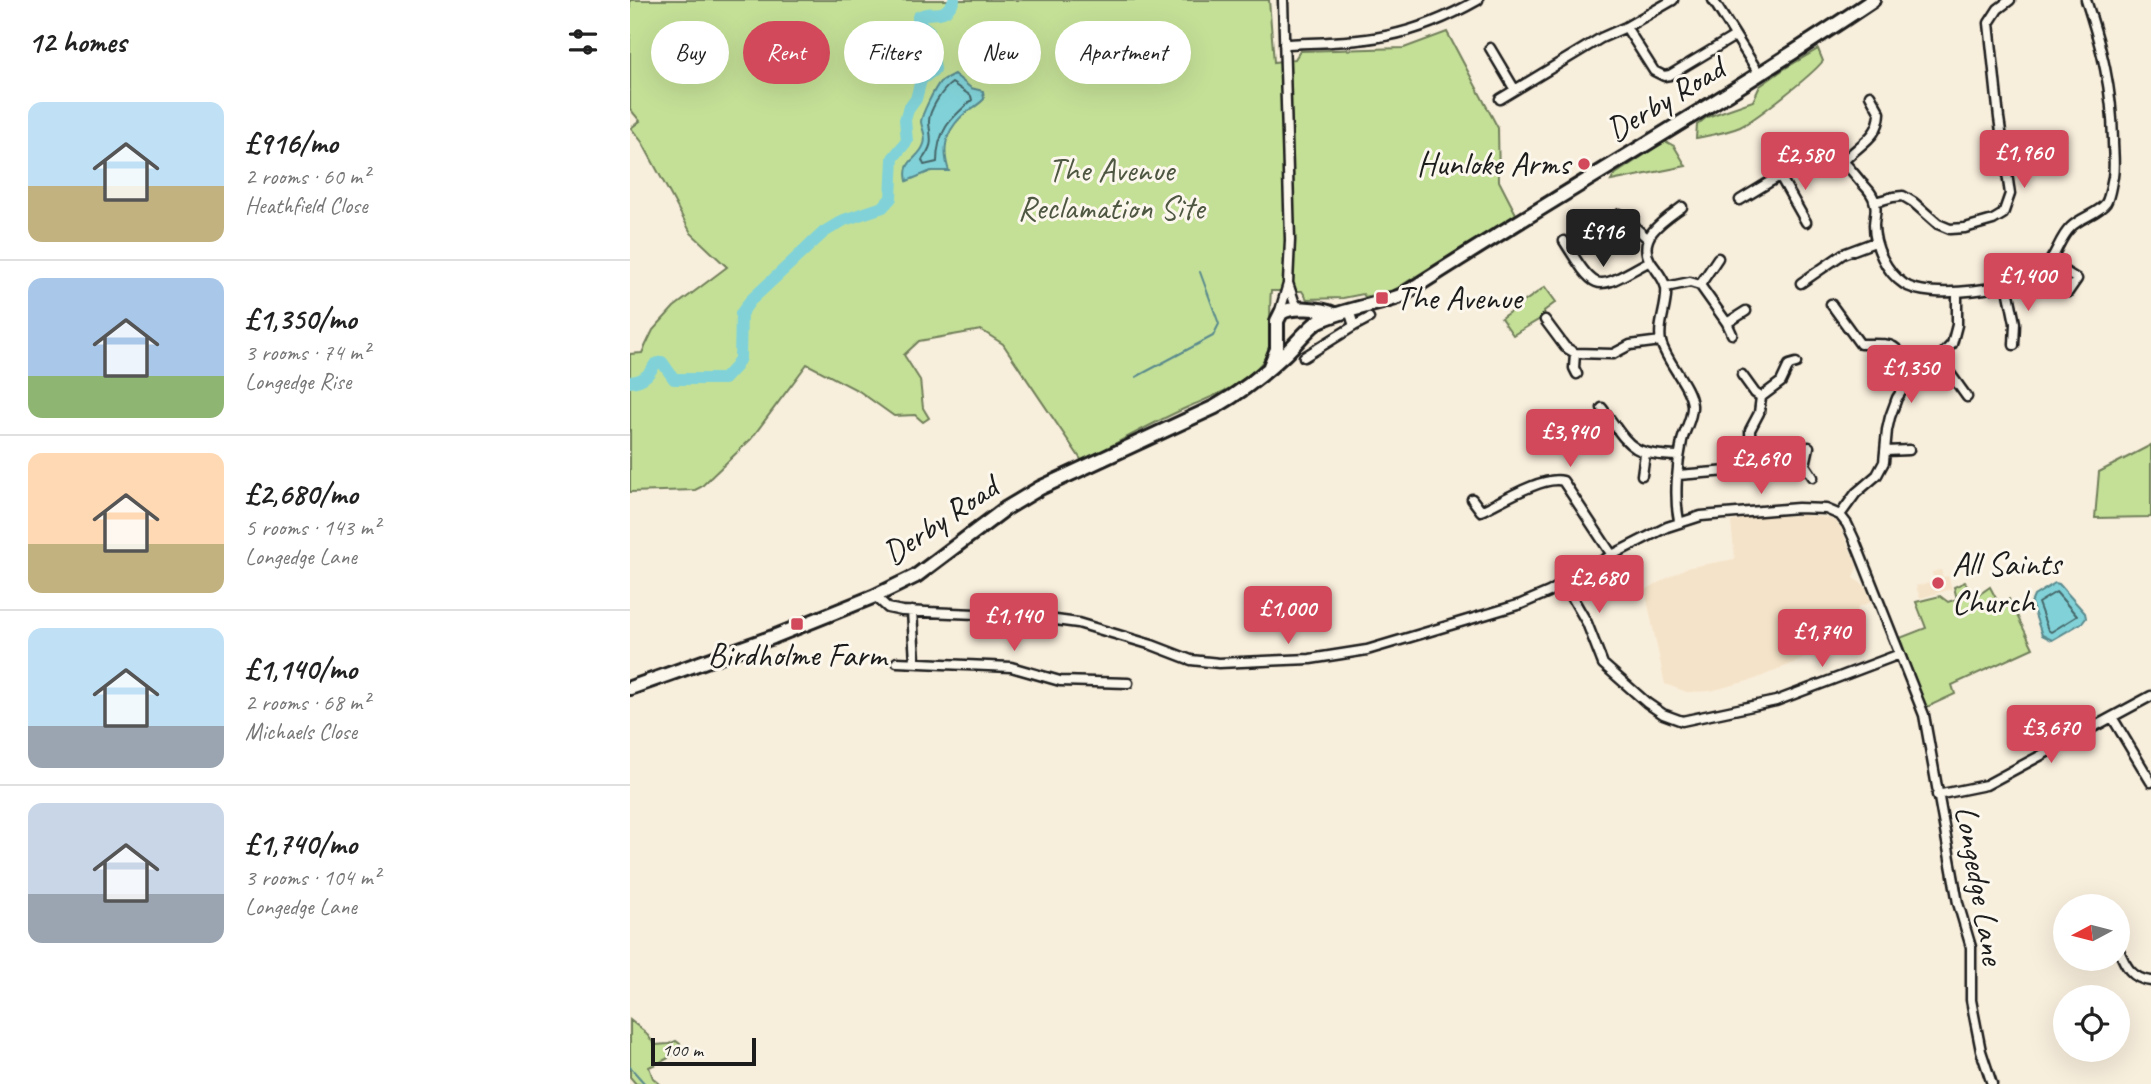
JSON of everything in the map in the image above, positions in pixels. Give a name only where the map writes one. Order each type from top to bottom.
[{"type":"highway","name":"Derby Road","points":[[630,688],[773,637],[875,596],[916,576],[1022,498],[1215,407],[1239,393],[1268,370],[1315,324],[1334,314],[1401,296],[1581,182],[1759,75],[1873,0]]},
{"type":"highway","points":[[1268,370],[1277,349],[1278,324],[1286,310],[1300,310],[1309,321],[1304,335],[1288,340],[1278,324]]},
{"type":"highway","name":"Derby Road","points":[[1300,310],[1325,310],[1334,314]]},
{"type":"street","points":[[1278,324],[1288,283],[1290,240],[1283,0]]},
{"type":"street","points":[[1284,44],[1358,42],[1400,34],[1432,24],[1478,0]]},
{"type":"street","points":[[1500,99],[1601,38],[1673,0]]},
{"type":"street","points":[[1713,0],[1759,75]]},
{"type":"street","points":[[1875,202],[1903,196],[1938,224],[1950,229],[1965,228],[1993,220],[2003,214],[2010,194],[1998,118],[1989,23],[1998,9],[2010,0]]},
{"type":"street","points":[[1740,200],[1809,158],[1822,154],[1844,161],[1870,191],[1875,202],[1875,242],[1888,267],[1905,285],[1926,292],[1957,292],[2007,284],[2041,272],[2073,225],[2094,213],[2106,202],[2114,173],[2112,104],[2104,57],[2086,0]]},
{"type":"street","points":[[1626,27],[1654,71],[1664,76],[1735,36]]},
{"type":"street","points":[[1490,48],[1515,90]]},
{"type":"street","points":[[1844,161],[1873,137],[1877,130],[1880,113],[1870,95]]},
{"type":"street","points":[[1780,176],[1806,222]]},
{"type":"street","points":[[1679,522],[1679,456],[1692,406],[1661,341],[1666,287],[1646,252],[1647,238],[1682,206]]},
{"type":"street","points":[[1620,215],[1647,238]]},
{"type":"street","points":[[1564,241],[1583,272],[1601,284],[1612,283],[1650,261]]},
{"type":"street","points":[[1801,283],[1843,254],[1875,242]]},
{"type":"street","points":[[1700,285],[1718,258]]},
{"type":"street","points":[[2049,262],[2077,279],[2068,292]]},
{"type":"street","points":[[1666,287],[1690,282],[1700,285],[1732,334]]},
{"type":"street","points":[[1288,283],[1293,301],[1300,310]]},
{"type":"street","points":[[2007,284],[2015,323],[2014,345]]},
{"type":"street","points":[[875,596],[888,608],[1026,616],[1078,623],[1152,645],[1191,660],[1248,662],[1310,659],[1367,650],[1521,604],[1679,522],[1701,516],[1798,508],[1826,509],[1840,515],[1856,493],[1877,475],[1886,451],[1887,430],[1897,398],[1914,373],[1939,358],[1952,344],[1957,325],[1957,292]]},
{"type":"street","points":[[1831,304],[1860,345],[1892,344],[1914,373]]},
{"type":"street","points":[[1349,310],[1354,326]]},
{"type":"street","points":[[1727,323],[1746,311]]},
{"type":"street","points":[[1304,357],[1369,318]]},
{"type":"street","points":[[1545,320],[1565,347],[1575,353],[1613,354],[1630,345],[1661,341]]},
{"type":"street","points":[[1575,353],[1574,368],[1577,374]]},
{"type":"street","points":[[1939,358],[1967,397]]},
{"type":"street","points":[[1751,468],[1750,430],[1759,413],[1761,397],[1781,382],[1789,365],[1796,363]]},
{"type":"street","points":[[1742,375],[1761,397]]},
{"type":"street","points":[[1602,408],[1635,450],[1645,454],[1679,456]]},
{"type":"street","points":[[1809,447],[1805,465],[1813,477]]},
{"type":"street","points":[[1886,451],[1909,450]]},
{"type":"street","points":[[1642,475],[1645,454]]},
{"type":"street","points":[[1678,475],[1805,465]]},
{"type":"street","points":[[1472,499],[1481,510],[1544,481],[1563,481],[1612,555]]},
{"type":"street","name":"Longedge Lane","points":[[1840,515],[1854,539],[1924,715],[1958,903],[1971,947],[1971,1000],[1992,1084]]},
{"type":"street","points":[[1564,583],[1587,623],[1603,664],[1647,703],[1663,714],[1682,721],[1776,701],[1900,654]]},
{"type":"street","points":[[912,611],[915,661]]},
{"type":"street","points":[[897,662],[1011,667],[1060,681],[1128,683]]},
{"type":"street","points":[[1937,795],[1986,785],[2151,696]]},
{"type":"street","points":[[2112,717],[2151,782]]},
{"type":"street","points":[[2130,971],[2137,977],[2151,981]]},
{"type":"shaded area","points":[[1804,515],[1829,518],[1837,522],[1842,530],[1857,566],[1853,578],[1865,586],[1871,602],[1858,607],[1856,632],[1836,645],[1755,679],[1710,691],[1687,692],[1665,684],[1645,590],[1686,568],[1735,559],[1731,522],[1750,517]]},
{"type":"shaded area","name":"All Saints Church","points":[[1941,570],[1943,577],[1948,576],[1952,589],[1920,598],[1916,586],[1934,581],[1932,572]]},
{"type":"green space","name":"The Avenue Reclamation Site","points":[[630,0],[1269,0],[1274,62],[1295,59],[1300,51],[1404,48],[1447,32],[1498,128],[1499,181],[1516,214],[1394,290],[1365,297],[1363,294],[1343,298],[1307,299],[1302,291],[1271,291],[1269,350],[1251,374],[1232,387],[1082,461],[1003,344],[981,330],[919,341],[904,355],[920,380],[923,408],[929,418],[923,422],[915,415],[894,416],[859,391],[807,364],[751,439],[701,487],[695,490],[630,492],[630,354],[642,353],[653,330],[674,307],[727,267],[691,233],[642,142],[631,128],[640,121],[630,109]]},
{"type":"green space","points":[[1818,49],[1823,61],[1817,68],[1758,115],[1735,129],[1696,138],[1697,125],[1707,117],[1753,101],[1760,86]]},
{"type":"green space","points":[[1665,141],[1674,146],[1686,166],[1611,181],[1614,175]]},
{"type":"green space","points":[[1545,287],[1556,302],[1544,311],[1545,316],[1513,335],[1501,318]]},
{"type":"green space","points":[[2151,445],[2151,517],[2095,518],[2099,472]]},
{"type":"green space","points":[[1965,582],[1974,598],[1990,587],[1999,604],[2009,599],[2033,648],[1952,685],[1955,694],[1925,708],[1900,638],[1926,628],[1916,602],[1940,596],[1948,602],[1957,599],[1954,587]]},
{"type":"green space","points":[[630,1020],[645,1032],[655,1045],[676,1041],[680,1044],[671,1056],[649,1067],[653,1078],[660,1084],[636,1084],[630,1077]]},
{"type":"water","points":[[954,74],[958,77],[958,84],[966,84],[983,91],[984,99],[961,117],[951,129],[946,142],[949,171],[931,171],[907,181],[907,168],[925,141],[921,122],[926,108],[939,84],[944,84],[944,80]]},
{"type":"water","points":[[2055,583],[2059,584],[2085,613],[2086,618],[2052,640],[2042,635],[2031,603],[2034,596]]},
{"type":"waterway","points":[[630,382],[642,379],[655,364],[662,362],[674,379],[724,379],[740,358],[741,314],[750,301],[824,232],[844,220],[883,207],[891,198],[893,158],[907,141],[905,120],[908,110],[916,99],[921,80],[935,69],[929,31],[918,22],[918,17],[942,13],[954,0]]},
{"type":"waterway","points":[[1136,377],[1213,336],[1219,324],[1200,272]]},
{"type":"waterway","points":[[630,1067],[645,1084]]},
{"type":"place","name":"Hunloke Arms","points":[[1584,164]]},
{"type":"place","name":"The Avenue","points":[[1382,298]]},
{"type":"place","name":"All Saints Church","points":[[1938,583]]},
{"type":"place","name":"Birdholme Farm","points":[[797,624]]}]
